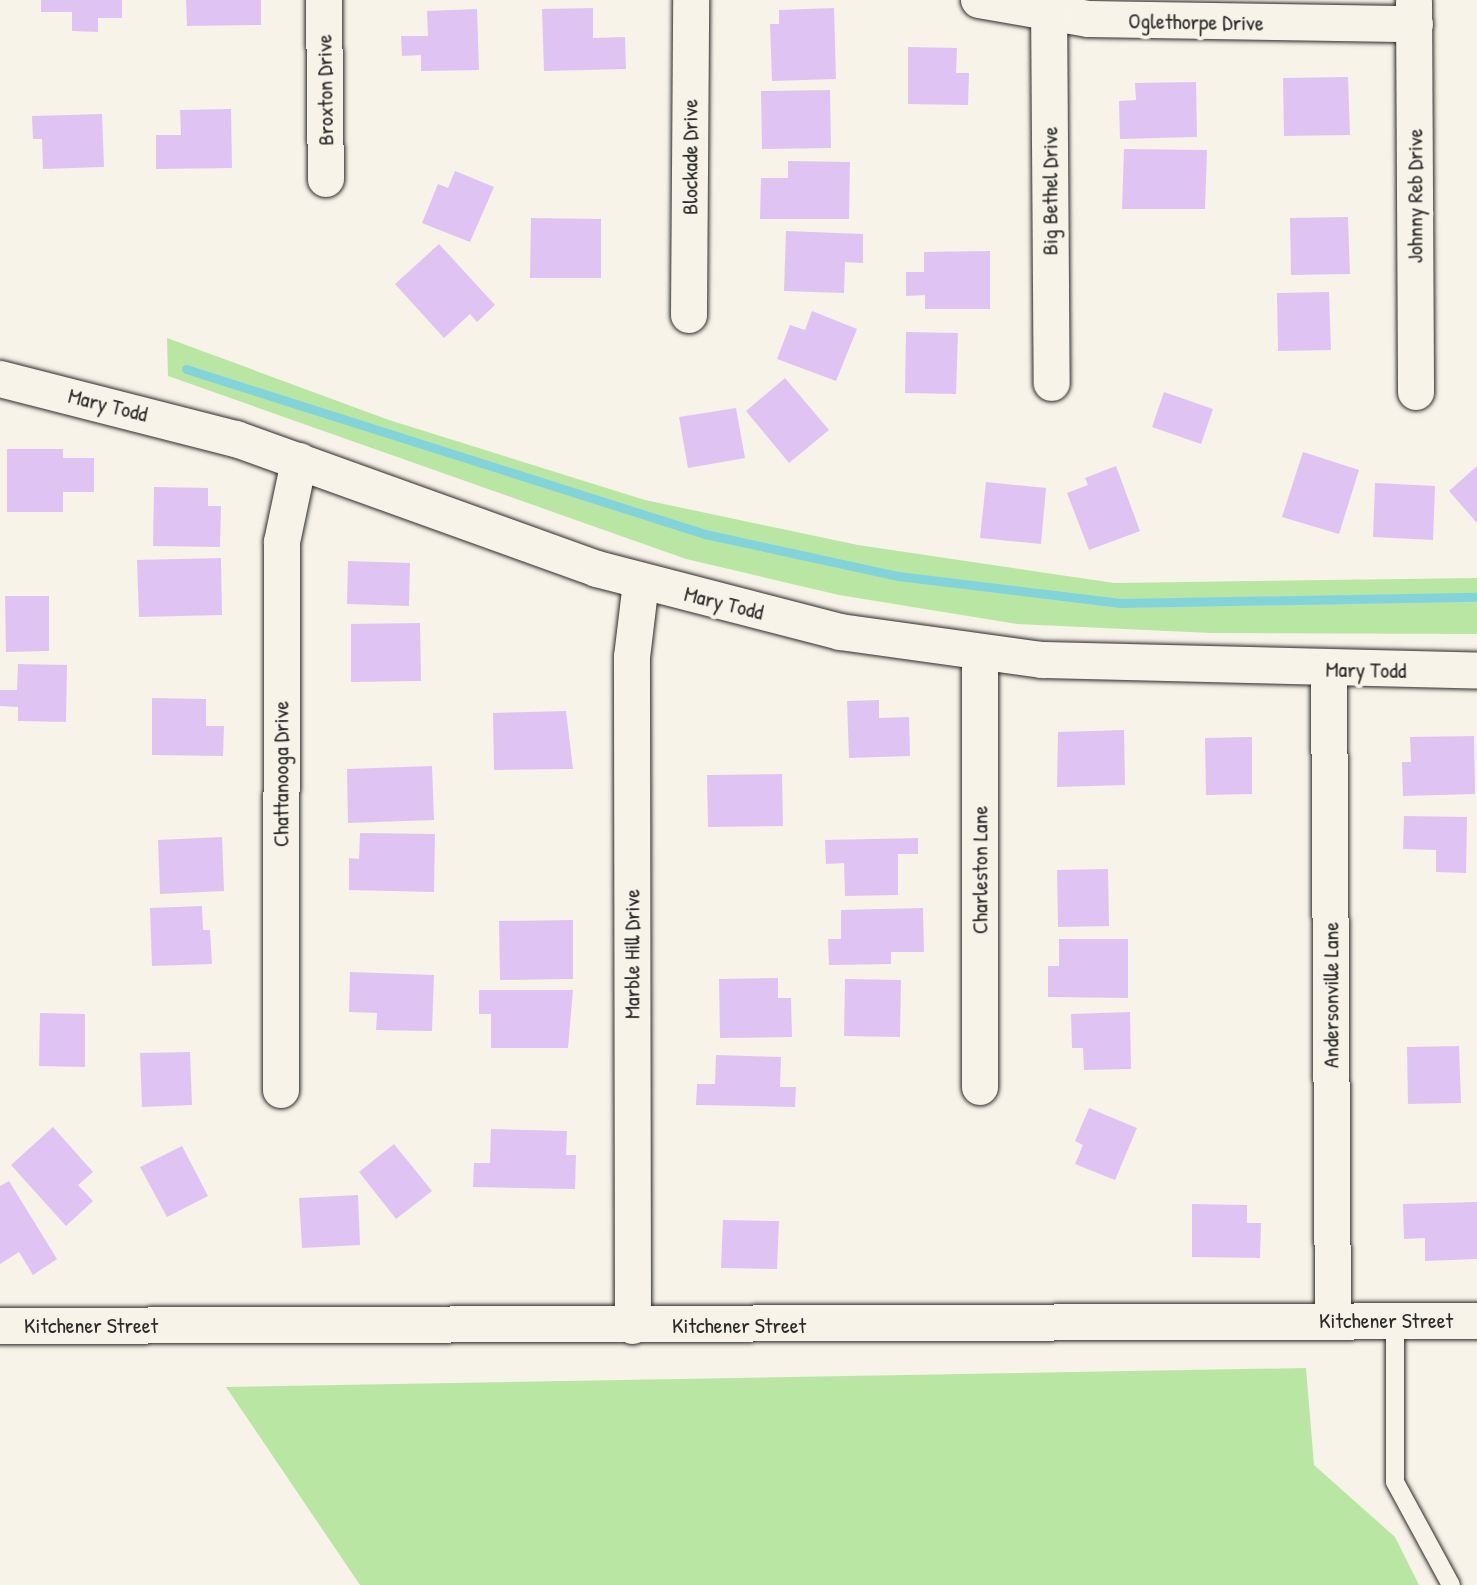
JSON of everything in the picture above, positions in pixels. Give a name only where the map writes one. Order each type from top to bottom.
[{"type":"street","name":"Broxton Drive","points":[[324,0],[326,179]]},
{"type":"street","name":"Blockade Drive","points":[[689,315],[691,0]]},
{"type":"street","name":"Oglethorpe Drive","points":[[979,0],[1137,21],[1414,12]]},
{"type":"street","name":"Big Bethel Drive","points":[[1049,7],[1052,383]]},
{"type":"street","name":"Johnny Reb Drive","points":[[1414,12],[1416,392]]},
{"type":"street","name":"Mary Todd","points":[[0,379],[179,423],[299,461],[641,583],[840,632],[980,653],[1072,662],[1477,671]]},
{"type":"street","name":"Chattanooga Drive","points":[[281,1090],[282,542],[299,461]]},
{"type":"street","name":"Marble Hill Drive","points":[[633,1326],[632,657],[641,583]]},
{"type":"street","name":"Charleston Lane","points":[[980,653],[980,1087]]},
{"type":"street","name":"Andersonville Lane","points":[[1329,669],[1333,1321]]},
{"type":"street","name":"Kitchener Street","points":[[0,1326],[1477,1321]]},
{"type":"lane","points":[[1395,1321],[1395,1482],[1451,1585]]},
{"type":"green space","points":[[167,338],[389,420],[645,500],[858,545],[1114,583],[1477,578],[1477,634],[1211,633],[1017,624],[839,595],[686,559],[168,376]]},
{"type":"green space","points":[[1306,1368],[1314,1465],[1395,1537],[1419,1585],[360,1585],[226,1387]]},
{"type":"building","points":[[41,0],[122,0],[122,18],[98,18],[98,32],[72,31],[72,12],[41,12]]},
{"type":"building","points":[[186,0],[261,0],[261,25],[187,26]]},
{"type":"building","points":[[593,8],[593,38],[625,37],[626,69],[544,71],[542,9]]},
{"type":"building","points":[[834,8],[836,79],[772,81],[770,24],[779,24],[779,10]]},
{"type":"building","points":[[477,9],[479,70],[421,71],[421,55],[402,56],[401,36],[428,36],[427,11]]},
{"type":"building","points":[[908,47],[957,48],[956,73],[969,73],[968,105],[908,104]]},
{"type":"building","points":[[1348,77],[1350,135],[1284,136],[1283,78]]},
{"type":"building","points":[[1196,82],[1197,137],[1120,139],[1119,101],[1136,100],[1135,83]]},
{"type":"building","points":[[830,90],[831,148],[762,149],[761,91]]},
{"type":"building","points":[[231,109],[232,168],[156,169],[156,135],[181,135],[180,110]]},
{"type":"building","points":[[102,114],[104,167],[43,169],[42,139],[33,139],[32,116]]},
{"type":"building","points":[[1124,149],[1207,150],[1205,209],[1122,209]]},
{"type":"building","points":[[788,161],[850,162],[849,219],[760,219],[761,178],[788,178]]},
{"type":"building","points":[[455,171],[494,187],[470,242],[422,223],[438,184],[448,188]]},
{"type":"building","points":[[1348,217],[1350,274],[1291,275],[1290,218]]},
{"type":"building","points":[[531,218],[601,219],[601,278],[530,278]]},
{"type":"building","points":[[786,231],[863,234],[863,263],[845,262],[844,293],[784,291]]},
{"type":"building","points":[[439,244],[495,305],[477,322],[470,314],[444,338],[395,284]]},
{"type":"building","points":[[990,251],[990,309],[925,309],[925,295],[906,296],[906,272],[924,272],[924,252]]},
{"type":"building","points":[[1329,292],[1331,350],[1278,351],[1277,293]]},
{"type":"building","points":[[812,311],[857,329],[836,381],[777,359],[790,325],[805,330]]},
{"type":"building","points":[[906,332],[958,333],[956,394],[905,393]]},
{"type":"building","points":[[785,378],[829,430],[789,463],[746,411]]},
{"type":"building","points":[[1164,392],[1213,409],[1201,444],[1152,427]]},
{"type":"building","points":[[736,408],[745,458],[688,468],[679,417]]},
{"type":"building","points":[[7,449],[63,449],[63,458],[94,458],[94,492],[63,492],[63,512],[7,512]]},
{"type":"building","points":[[1303,452],[1359,470],[1339,534],[1282,517]]},
{"type":"building","points":[[1116,466],[1140,531],[1089,550],[1067,493],[1088,485],[1085,478]]},
{"type":"building","points":[[1477,466],[1477,523],[1449,491]]},
{"type":"building","points":[[986,482],[1046,488],[1041,544],[980,538]]},
{"type":"building","points":[[1375,483],[1435,486],[1433,540],[1373,537]]},
{"type":"building","points":[[154,487],[208,488],[208,506],[221,506],[220,547],[153,546]]},
{"type":"building","points":[[221,558],[222,615],[139,617],[137,560]]},
{"type":"building","points":[[348,561],[410,563],[409,606],[347,604]]},
{"type":"building","points":[[5,596],[49,596],[49,651],[6,652]]},
{"type":"building","points":[[420,623],[421,681],[351,682],[351,624]]},
{"type":"building","points":[[18,664],[67,665],[66,722],[18,721],[18,707],[0,706],[0,690],[17,690]]},
{"type":"building","points":[[152,698],[206,699],[206,726],[224,726],[223,756],[152,755]]},
{"type":"building","points":[[879,700],[879,718],[909,717],[910,756],[849,758],[847,701]]},
{"type":"building","points":[[566,711],[573,769],[494,770],[493,713]]},
{"type":"building","points":[[1124,730],[1125,785],[1057,787],[1058,732]]},
{"type":"building","points":[[1474,736],[1475,794],[1403,796],[1402,762],[1411,762],[1410,737]]},
{"type":"building","points":[[1252,737],[1252,794],[1206,795],[1205,738]]},
{"type":"building","points":[[432,766],[434,820],[348,823],[347,769]]},
{"type":"building","points":[[782,774],[783,826],[708,827],[707,775]]},
{"type":"building","points":[[1404,816],[1467,817],[1466,873],[1436,872],[1436,850],[1403,849]]},
{"type":"building","points":[[360,833],[435,834],[434,892],[349,890],[349,858],[359,859]]},
{"type":"building","points":[[222,837],[224,891],[160,894],[158,840]]},
{"type":"building","points":[[918,838],[918,854],[898,854],[898,895],[845,896],[844,863],[826,864],[825,840]]},
{"type":"building","points":[[1108,869],[1109,926],[1058,927],[1057,870]]},
{"type":"building","points":[[202,906],[203,930],[210,930],[212,964],[152,966],[150,908]]},
{"type":"building","points":[[923,908],[924,952],[891,952],[891,964],[829,965],[828,939],[841,939],[841,910]]},
{"type":"building","points":[[573,920],[573,979],[500,980],[499,921]]},
{"type":"building","points":[[1059,939],[1128,939],[1128,998],[1048,997],[1048,966],[1059,966]]},
{"type":"building","points":[[350,972],[434,975],[432,1031],[376,1030],[377,1013],[349,1012]]},
{"type":"building","points":[[778,978],[778,998],[791,998],[792,1037],[720,1038],[719,979]]},
{"type":"building","points":[[845,979],[901,980],[900,1037],[844,1036]]},
{"type":"building","points":[[479,990],[573,990],[568,1048],[491,1048],[491,1014],[479,1014]]},
{"type":"building","points":[[1130,1012],[1131,1069],[1084,1070],[1083,1048],[1072,1048],[1071,1014]]},
{"type":"building","points":[[40,1013],[85,1014],[85,1067],[39,1066]]},
{"type":"building","points":[[1459,1046],[1461,1103],[1408,1104],[1407,1047]]},
{"type":"building","points":[[190,1052],[192,1105],[142,1107],[140,1053]]},
{"type":"building","points":[[716,1055],[781,1057],[780,1087],[796,1087],[795,1107],[696,1105],[697,1084],[715,1084]]},
{"type":"building","points":[[1089,1108],[1137,1128],[1115,1180],[1075,1164],[1083,1145],[1075,1141]]},
{"type":"building","points":[[53,1127],[93,1172],[78,1185],[93,1201],[66,1226],[11,1165]]},
{"type":"building","points":[[491,1129],[567,1131],[566,1155],[576,1155],[575,1189],[473,1187],[474,1163],[490,1163]]},
{"type":"building","points":[[394,1144],[432,1191],[396,1219],[359,1172]]},
{"type":"building","points":[[182,1146],[208,1196],[167,1217],[140,1167]]},
{"type":"building","points":[[9,1181],[57,1259],[33,1275],[19,1252],[0,1264],[0,1186]]},
{"type":"building","points":[[358,1195],[360,1245],[302,1248],[299,1198]]},
{"type":"building","points":[[1477,1202],[1477,1259],[1425,1261],[1425,1238],[1404,1239],[1403,1204]]},
{"type":"building","points":[[1192,1204],[1247,1205],[1247,1223],[1261,1223],[1260,1258],[1192,1257]]},
{"type":"building","points":[[723,1220],[779,1221],[777,1269],[721,1268]]},
{"type":"waterway","points":[[186,369],[705,534],[898,576],[1120,603],[1477,597]]}]
